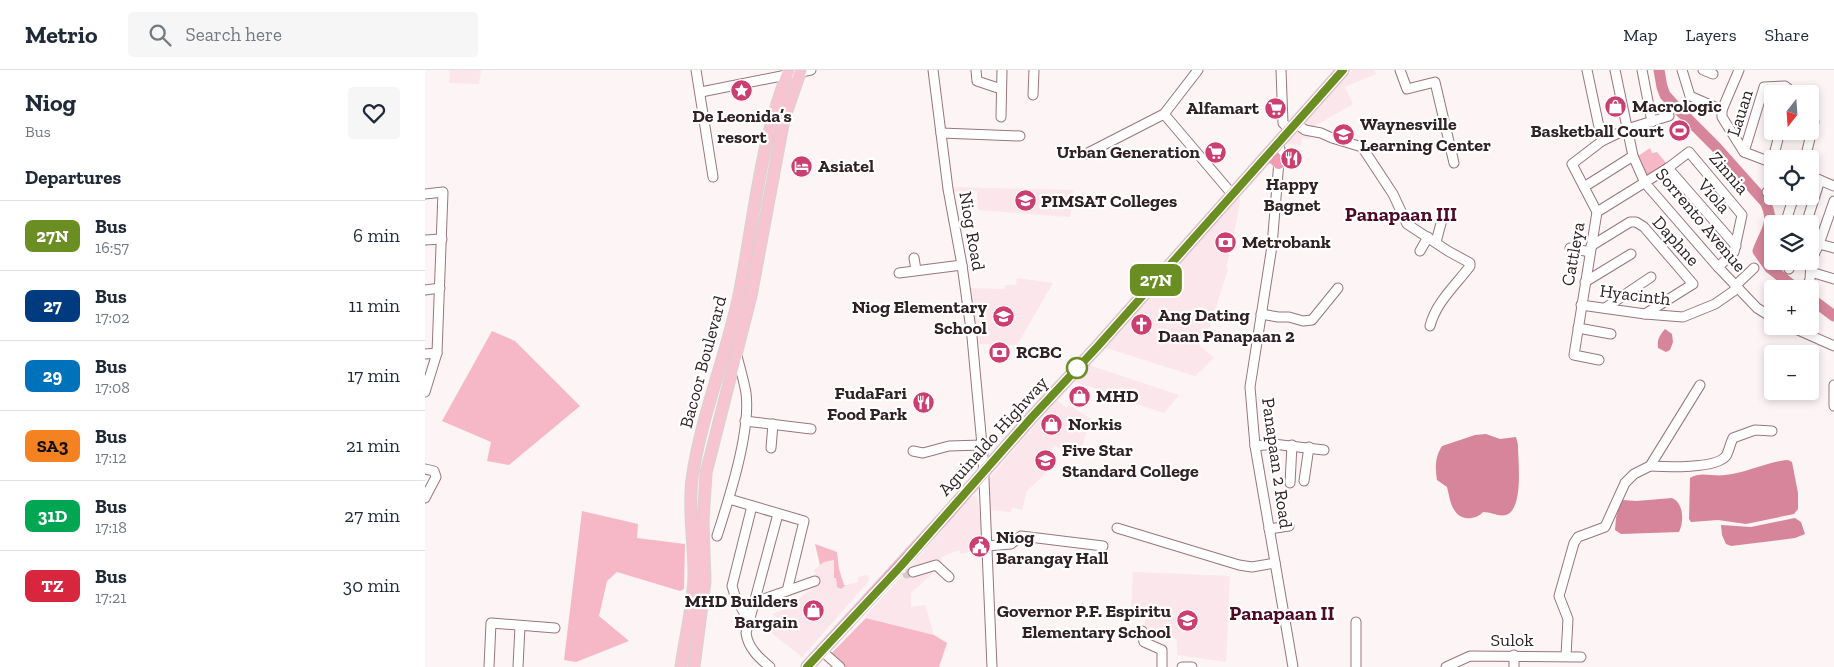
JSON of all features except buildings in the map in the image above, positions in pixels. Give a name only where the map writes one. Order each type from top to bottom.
[{"type":"highway","name":"Aguinaldo Highway","points":[[807,667],[906,570],[984,472],[1343,70]]},
{"type":"highway","points":[[1265,158],[1273,156],[1279,163]]},
{"type":"main road","name":"Bacoor Boulevard","points":[[681,667],[694,572],[691,527],[692,478],[739,296],[765,149],[773,116],[798,71]]},
{"type":"main road","name":"Bacoor Boulevard","points":[[694,667],[705,574],[703,522],[706,473],[751,296],[784,119],[798,71]]},
{"type":"main road","points":[[758,190],[770,193]]},
{"type":"main road","points":[[686,634],[699,635]]},
{"type":"street","points":[[696,70],[713,177]]},
{"type":"street","name":"Niog Road","points":[[933,70],[948,189],[962,265],[972,337],[984,472],[992,667]]},
{"type":"street","points":[[976,70],[977,81],[1001,89]]},
{"type":"street","points":[[1001,118],[1002,70]]},
{"type":"street","points":[[1033,70],[1033,95]]},
{"type":"street","points":[[1086,154],[1164,114],[1198,70]]},
{"type":"street","points":[[1281,70],[1283,124],[1321,133],[1362,147],[1393,194],[1407,224],[1471,264],[1438,306],[1430,326]]},
{"type":"street","points":[[1400,70],[1407,89],[1435,82],[1454,163]]},
{"type":"street","points":[[1587,70],[1602,141],[1627,129],[1669,116]]},
{"type":"street","name":"Sorrento Avenue","points":[[1615,70],[1633,156],[1645,183],[1736,287],[1764,312]]},
{"type":"street","points":[[1642,70],[1652,122]]},
{"type":"street","points":[[1683,70],[1690,96],[1722,110]]},
{"type":"street","points":[[1703,70],[1713,74]]},
{"type":"street","points":[[1739,70],[1722,110],[1722,117],[1745,152],[1764,158]]},
{"type":"street","points":[[701,92],[767,74],[798,71]]},
{"type":"street","name":"Lauan","points":[[1745,152],[1764,87]]},
{"type":"street","points":[[1164,114],[1232,194]]},
{"type":"street","points":[[941,133],[1020,136]]},
{"type":"street","name":"Cattleya","points":[[1599,360],[1574,355],[1597,212],[1572,164],[1602,141]]},
{"type":"street","name":"Panapaan 2 Road","points":[[1277,145],[1280,149],[1272,246],[1250,386],[1255,446],[1293,667]]},
{"type":"street","name":"Zinnia","points":[[1668,168],[1689,152],[1742,215],[1736,246],[1730,256],[1718,267]]},
{"type":"street","points":[[1584,187],[1633,156]]},
{"type":"street","points":[[1597,212],[1668,168]]},
{"type":"street","name":"Viola","points":[[1668,168],[1736,246]]},
{"type":"street","points":[[1809,215],[1820,180],[1834,186]]},
{"type":"street","points":[[425,194],[443,192],[437,353],[425,392]]},
{"type":"street","points":[[1834,201],[1819,244],[1834,248]]},
{"type":"street","points":[[1420,251],[1432,240],[1444,212]]},
{"type":"street","name":"Daphne","points":[[1591,249],[1633,222],[1644,227],[1693,284],[1645,314]]},
{"type":"street","points":[[425,240],[442,239]]},
{"type":"street","points":[[1571,248],[1591,249]]},
{"type":"street","points":[[1585,282],[1631,254]]},
{"type":"street","points":[[914,258],[917,270]]},
{"type":"street","points":[[899,273],[962,265]]},
{"type":"street","name":"Hyacinth","points":[[1581,305],[1683,318],[1715,304],[1736,287],[1754,268]]},
{"type":"street","points":[[1810,280],[1811,272],[1834,279]]},
{"type":"street","points":[[1605,308],[1651,277]]},
{"type":"street","points":[[425,290],[440,288]]},
{"type":"street","points":[[1261,314],[1278,317],[1289,316],[1303,321],[1312,320],[1338,288]]},
{"type":"street","points":[[1578,328],[1611,334]]},
{"type":"street","points":[[1809,335],[1834,346]]},
{"type":"street","points":[[425,354],[437,353]]},
{"type":"street","points":[[717,536],[729,499],[744,432],[746,394],[736,355]]},
{"type":"street","points":[[1650,466],[1700,385]]},
{"type":"street","points":[[1834,385],[1834,406]]},
{"type":"street","points":[[745,420],[811,429]]},
{"type":"street","points":[[771,448],[773,424]]},
{"type":"street","points":[[1571,667],[1573,656],[1568,619],[1559,596],[1574,543],[1578,537],[1605,528],[1625,482],[1634,474],[1650,466],[1689,467],[1720,461],[1725,457],[1733,438],[1755,430],[1772,431]]},
{"type":"street","points":[[1255,446],[1273,444],[1292,445],[1325,450]]},
{"type":"street","points":[[913,451],[923,453],[949,446],[982,445]]},
{"type":"street","points":[[1290,483],[1292,445]]},
{"type":"street","points":[[1304,481],[1309,447]]},
{"type":"street","points":[[1292,460],[1307,460]]},
{"type":"street","points":[[425,469],[434,471],[436,477],[425,498]]},
{"type":"street","points":[[729,499],[804,522],[787,591]]},
{"type":"street","points":[[749,622],[735,596],[732,586],[752,506]]},
{"type":"street","points":[[770,667],[747,641],[746,633],[778,514]]},
{"type":"street","points":[[1269,529],[1289,526]]},
{"type":"street","points":[[1117,528],[1252,567],[1275,564]]},
{"type":"street","points":[[987,546],[1011,544],[1021,536],[1103,546]]},
{"type":"street","points":[[906,570],[936,565],[949,577]]},
{"type":"street","points":[[755,602],[815,581]]},
{"type":"street","points":[[1356,622],[1356,667]]},
{"type":"street","points":[[489,667],[491,623],[555,628]]},
{"type":"street","points":[[518,667],[520,626]]},
{"type":"street","points":[[1143,631],[1144,642],[1162,650],[1162,667]]},
{"type":"street","points":[[822,651],[840,667]]},
{"type":"street","name":"Sulok","points":[[1446,667],[1470,656],[1573,656]]},
{"type":"street","points":[[1514,656],[1514,667]]},
{"type":"street","points":[[1182,667],[1192,667]]},
{"type":"shaded area","points":[[446,70],[481,70],[479,84],[449,83],[450,71]]},
{"type":"shaded area","points":[[1353,70],[1374,70],[1376,74],[1345,87],[1353,104],[1313,127],[1310,139],[1302,138],[1301,145],[1287,144]]},
{"type":"shaded area","points":[[1650,148],[1652,153],[1657,152],[1667,164],[1646,177],[1638,156]]},
{"type":"shaded area","name":"PIMSAT Colleges","points":[[951,187],[1073,190],[1070,217],[978,210],[977,191],[951,192]]},
{"type":"shaded area","points":[[1239,196],[1237,219],[1226,268],[1228,269],[1209,329],[1204,331],[1200,346],[1214,358],[1195,376],[1106,348]]},
{"type":"shaded area","name":"Niog Elementary School","points":[[1017,278],[1053,283],[1017,345],[976,344],[968,288],[1005,289],[1005,285],[1016,285]]},
{"type":"shaded area","points":[[1665,329],[1672,334],[1673,342],[1670,350],[1666,352],[1658,348],[1659,338]]},
{"type":"shaded area","points":[[492,331],[515,341],[580,406],[509,465],[487,461],[491,442],[442,421]]},
{"type":"shaded area","points":[[1090,364],[1179,395],[1164,413],[1074,382]]},
{"type":"shaded area","points":[[1057,400],[1066,408],[1069,405],[1091,419],[1078,459],[1054,445],[1045,474],[1027,491],[1022,510],[1012,507],[1011,512],[989,510],[988,480]]},
{"type":"shaded area","points":[[1486,434],[1500,439],[1516,437],[1519,483],[1515,504],[1512,511],[1506,515],[1483,512],[1473,518],[1461,517],[1453,509],[1447,487],[1437,480],[1437,458],[1442,446],[1475,435]]},
{"type":"shaded area","points":[[1788,460],[1792,462],[1798,493],[1798,509],[1794,514],[1746,524],[1718,520],[1691,522],[1689,519],[1690,478],[1698,475],[1733,474]]},
{"type":"shaded area","points":[[973,496],[977,497],[984,543],[974,547],[974,550],[961,554],[959,550],[941,557],[943,564],[911,593],[911,607],[925,605],[934,635],[865,617]]},
{"type":"shaded area","points":[[1672,498],[1676,500],[1681,508],[1682,523],[1679,532],[1621,534],[1615,530],[1620,502],[1623,500],[1636,501]]},
{"type":"shaded area","points":[[582,511],[638,524],[637,538],[685,544],[684,589],[680,591],[617,572],[607,581],[599,616],[629,641],[576,662],[564,660]]},
{"type":"shaded area","points":[[1795,518],[1801,522],[1805,534],[1795,538],[1731,546],[1726,544],[1722,535],[1721,525],[1751,527]]},
{"type":"shaded area","points":[[815,544],[837,552],[839,569],[844,585],[846,585],[841,589],[837,587],[836,578],[834,578],[834,560],[820,565]]},
{"type":"shaded area","points":[[834,560],[834,577],[836,577],[838,587],[841,589],[846,585],[858,582],[858,577],[868,575],[869,581],[802,657],[768,630],[769,621],[777,617],[773,614],[789,607],[810,590],[820,585],[814,570],[824,562]]},
{"type":"shaded area","name":"Governor P.F. Espiritu Elementary School","points":[[1133,572],[1230,576],[1226,662],[1177,655],[1177,639],[1144,627],[1146,615],[1131,610]]},
{"type":"shaded area","points":[[866,618],[934,635],[947,643],[939,667],[836,667],[826,659]]},
{"type":"waterway","points":[[1659,70],[1665,95],[1715,146],[1765,202],[1770,216],[1768,227],[1758,251],[1770,268],[1785,280]]},
{"type":"waterway","points":[[1819,305],[1834,316]]},
{"type":"tunnel","points":[[906,572],[907,574],[913,572]]},
{"type":"bus line","name":"27N","points":[[807,667],[900,567],[1343,70]]},
{"type":"place","name":"De Leonida’s resort","points":[[742,91]]},
{"type":"place","name":"Macrologic","points":[[1616,106]]},
{"type":"place","name":"Alfamart","points":[[1275,108]]},
{"type":"place","name":"Basketball Court","points":[[1680,131]]},
{"type":"place","name":"Waynesville Learning Center","points":[[1344,134]]},
{"type":"place","name":"Urban Generation","points":[[1216,152]]},
{"type":"place","name":"Happy Bagnet","points":[[1292,159]]},
{"type":"place","name":"Asiatel","points":[[802,166]]},
{"type":"place","name":"PIMSAT Colleges","points":[[1025,201]]},
{"type":"place","name":"Metrobank","points":[[1226,242]]},
{"type":"place","name":"Niog Elementary School","points":[[1003,317]]},
{"type":"place","name":"Ang Dating Daan Panapaan 2","points":[[1142,325]]},
{"type":"place","name":"RCBC","points":[[1000,352]]},
{"type":"place","name":"MHD","points":[[1080,396]]},
{"type":"place","name":"FudaFari Food Park","points":[[923,403]]},
{"type":"place","name":"Norkis","points":[[1052,424]]},
{"type":"place","name":"Five Star Standard College","points":[[1046,460]]},
{"type":"place","name":"Niog Barangay Hall","points":[[980,547]]},
{"type":"place","name":"MHD Builders Bargain","points":[[814,611]]},
{"type":"place","name":"Governor P.F. Espiritu Elementary School","points":[[1187,621]]},
{"type":"district","name":"Panapaan III","points":[[1401,214]]},
{"type":"district","name":"Panapaan II","points":[[1282,613]]}]
